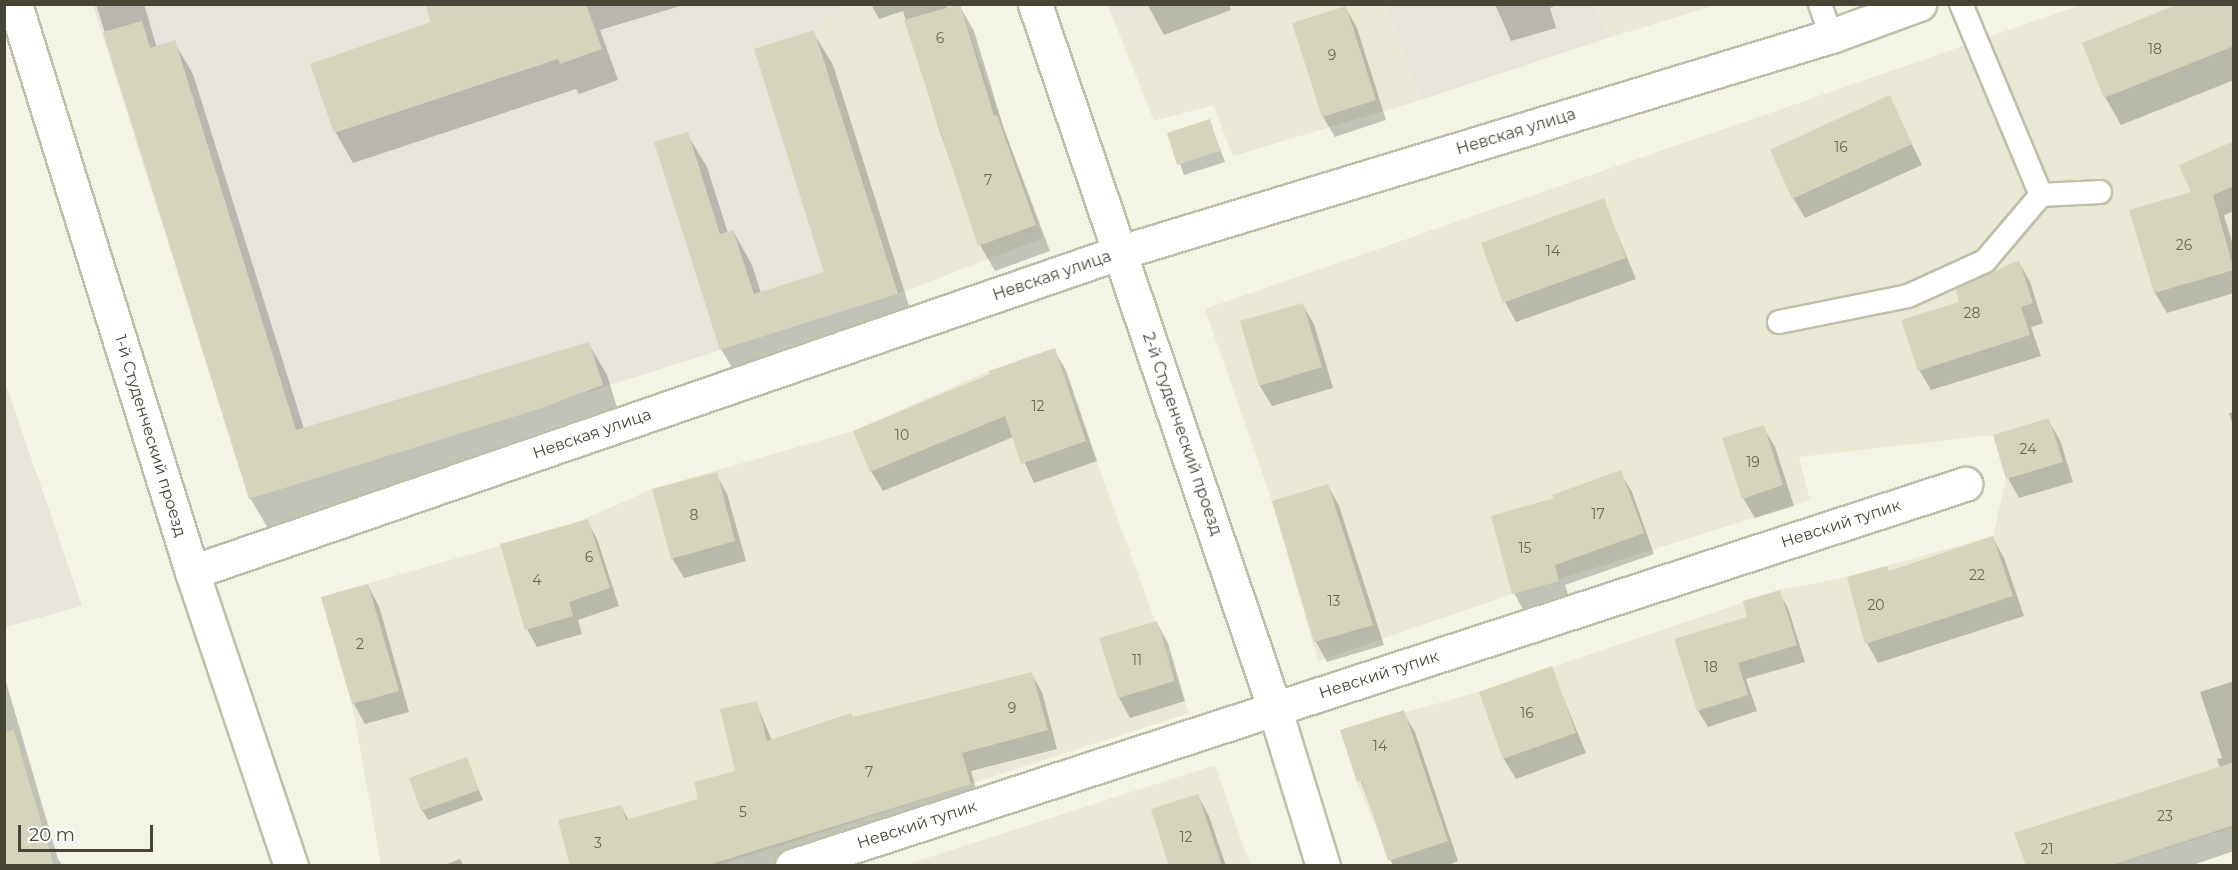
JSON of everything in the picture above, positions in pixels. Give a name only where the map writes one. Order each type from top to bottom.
[{"type":"street","name":"1-й Студенческий проезд","points":[[15,4],[192,572],[291,866]]},
{"type":"street","name":"2-й Студенческий проезд","points":[[1035,4],[1275,710],[1323,866]]},
{"type":"street","name":"Невская улица","points":[[192,572],[1121,252],[1831,36],[1919,4]]},
{"type":"street","name":"Невский тупик","points":[[792,866],[1965,484]]},
{"type":"lane","points":[[1820,4],[1831,36]]},
{"type":"lane","points":[[1961,4],[2042,195]]},
{"type":"lane","points":[[1779,322],[1908,296],[1985,261],[2042,195],[2100,192]]},
{"type":"shaded area","points":[[1108,4],[1155,5],[1114,21]]},
{"type":"shaded area","points":[[93,5],[848,5],[814,30],[898,294],[249,499]]},
{"type":"shaded area","points":[[848,5],[960,5],[1043,238],[898,294],[814,30]]},
{"type":"shaded area","points":[[1155,5],[1386,5],[1421,100],[1233,156],[1213,105],[1154,121],[1114,21]]},
{"type":"shaded area","points":[[1386,5],[1595,5],[1608,38],[1421,100]]},
{"type":"shaded area","points":[[1595,5],[1716,5],[1608,38]]},
{"type":"shaded area","points":[[2081,5],[2233,5],[2233,827],[2112,866],[1392,865],[1357,782],[1340,730],[1479,692],[1780,590],[1847,577],[1993,536],[2006,479],[1993,435],[1799,457],[1810,500],[1512,594],[1318,661],[1272,501],[1205,309]]},
{"type":"shaded area","points":[[1055,348],[1189,713],[720,865],[381,865],[352,704],[321,597],[569,526],[652,489],[853,431],[989,371]]},
{"type":"shaded area","points":[[5,382],[82,606],[4,627]]},
{"type":"shaded area","points":[[1215,765],[1250,865],[902,866]]},
{"type":"building","points":[[425,4],[586,4],[602,49],[560,64],[558,59],[334,133],[310,64],[431,22]]},
{"type":"building","points":[[960,4],[994,116],[997,115],[1036,225],[978,246],[904,20]]},
{"type":"building","points":[[2178,4],[2234,4],[2234,46],[2104,98],[2082,43]]},
{"type":"building","points":[[1346,6],[1376,100],[1322,117],[1292,23]]},
{"type":"building","points":[[142,21],[150,48],[175,40],[296,430],[589,342],[603,385],[539,409],[249,499],[103,32]]},
{"type":"building","points":[[814,30],[898,294],[720,350],[654,142],[688,132],[720,234],[733,230],[754,294],[824,272],[754,49]]},
{"type":"building","points":[[1890,95],[1912,144],[1792,199],[1770,150]]},
{"type":"building","points":[[1210,119],[1220,151],[1177,165],[1167,133]]},
{"type":"building","points":[[2234,141],[2234,186],[2213,195],[2234,270],[2154,293],[2129,210],[2191,192],[2179,165]]},
{"type":"building","points":[[1604,198],[1626,258],[1503,303],[1481,243]]},
{"type":"building","points":[[2019,260],[2033,303],[2021,307],[2030,335],[1918,371],[1901,320],[1959,302],[1956,289]]},
{"type":"building","points":[[1303,303],[1322,367],[1259,386],[1240,321]]},
{"type":"building","points":[[1055,348],[1086,441],[1021,464],[1005,416],[870,472],[853,431],[990,374],[989,371]]},
{"type":"building","points":[[2049,418],[2063,462],[2006,479],[1993,435]]},
{"type":"building","points":[[1764,425],[1783,485],[1742,499],[1722,438]]},
{"type":"building","points":[[1621,470],[1644,533],[1555,565],[1559,581],[1512,594],[1491,516],[1554,498],[1552,495]]},
{"type":"building","points":[[717,472],[735,541],[671,559],[652,489]]},
{"type":"building","points":[[1328,484],[1373,625],[1314,642],[1272,501]]},
{"type":"building","points":[[588,519],[610,588],[569,602],[573,616],[525,630],[500,544]]},
{"type":"building","points":[[1993,536],[2013,596],[1865,644],[1847,577],[1887,566],[1889,571]]},
{"type":"building","points":[[368,584],[399,691],[352,704],[321,597]]},
{"type":"building","points":[[1780,590],[1797,645],[1738,663],[1748,695],[1697,711],[1674,639],[1747,617],[1743,601]]},
{"type":"building","points":[[1157,621],[1175,681],[1118,698],[1099,638]]},
{"type":"building","points":[[1552,666],[1576,733],[1503,759],[1479,692]]},
{"type":"building","points":[[1032,672],[1048,730],[962,753],[971,784],[705,866],[570,866],[558,820],[622,805],[626,820],[698,799],[694,782],[735,771],[720,709],[757,701],[767,741],[851,713],[853,717]]},
{"type":"building","points":[[1404,710],[1448,841],[1388,861],[1362,781],[1357,782],[1340,730]]},
{"type":"building","points":[[14,730],[54,866],[4,866],[4,732]]},
{"type":"building","points":[[467,757],[479,790],[421,811],[409,778]]},
{"type":"building","points":[[2234,762],[2234,825],[2110,866],[2026,866],[2014,833]]},
{"type":"building","points":[[1198,794],[1222,866],[1169,866],[1151,809]]}]
